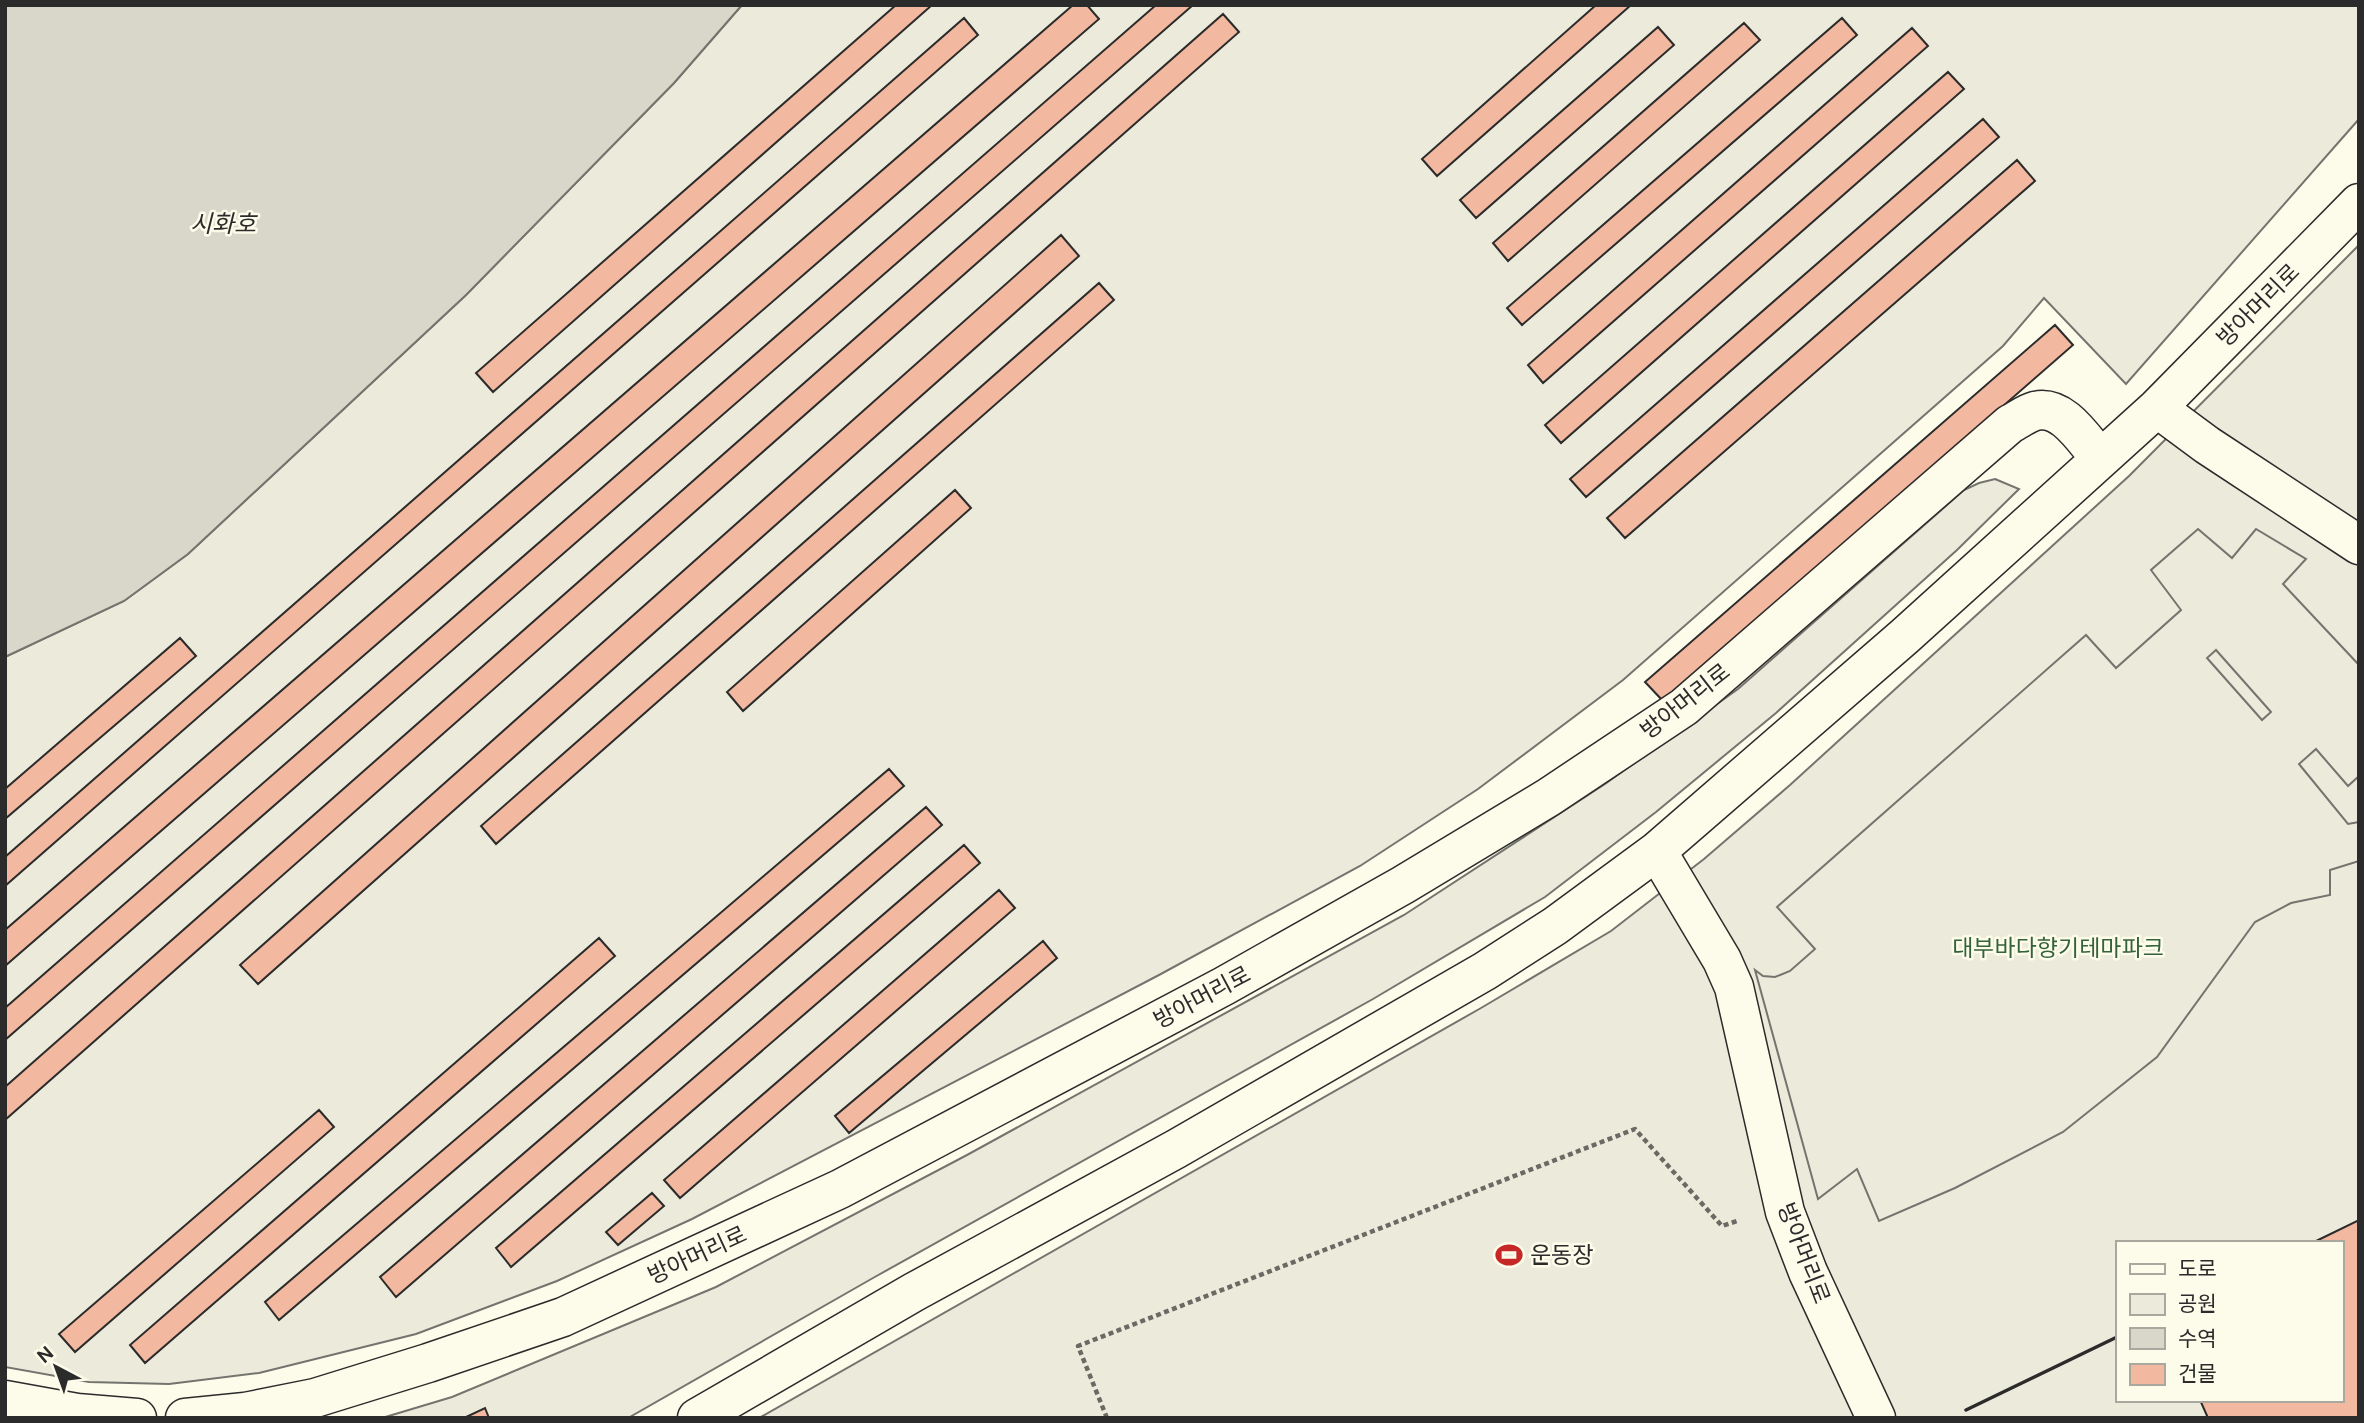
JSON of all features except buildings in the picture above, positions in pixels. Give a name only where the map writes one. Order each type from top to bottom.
[{"type":"street","name":"방아머리로","points":[[696,1418],[914,1292],[1176,1149],[1485,971],[1555,926],[1657,851],[1905,636],[2157,408],[2359,203]]},
{"type":"street","points":[[2157,408],[2207,445],[2359,545]]},
{"type":"street","name":"방아머리로","points":[[185,1418],[245,1412],[315,1398],[563,1317],[839,1189],[1236,979],[1403,885],[1549,797],[1684,707],[2010,424],[2033,411],[2048,409],[2065,418],[2100,458]]},
{"type":"street","name":"방아머리로","points":[[1657,851],[1723,960],[1734,987],[1785,1212],[1808,1272],[1876,1418]]},
{"type":"street","points":[[5,1400],[76,1413],[137,1418]]},
{"type":"path","points":[[1107,1418],[1078,1346],[1635,1129],[1722,1226],[1747,1218]]},
{"type":"green space","points":[[742,5],[2359,5],[2359,119],[2126,384],[2044,298],[2003,346],[1623,680],[1478,789],[1360,866],[1159,975],[692,1219],[557,1281],[416,1334],[259,1373],[169,1384],[89,1382],[5,1367],[5,657],[124,601],[188,554],[466,295],[674,83]]},
{"type":"green space","name":"대부바다향기테마파크","points":[[2359,245],[2359,1418],[759,1418],[1481,1008],[1611,931],[1704,859],[1790,785],[2129,476]]},
{"type":"green space","points":[[1995,479],[2019,489],[1957,550],[1776,713],[1656,812],[1545,897],[1373,999],[628,1418],[382,1418],[452,1397],[716,1287],[967,1155],[1404,915],[1605,784],[1738,689],[1964,490]]},
{"type":"shaded area","points":[[2198,529],[2232,558],[2256,529],[2306,559],[2283,584],[2359,665],[2359,776],[2348,786],[2316,749],[2299,764],[2348,824],[2359,822],[2359,861],[2330,870],[2330,895],[2291,903],[2255,922],[2157,1057],[2063,1132],[1955,1188],[1879,1221],[1857,1169],[1818,1199],[1755,970],[1763,976],[1775,977],[1790,971],[1815,949],[1777,907],[2086,635],[2116,668],[2181,610],[2151,570]],"holes":[[[2216,650],[2271,712],[2262,720],[2207,658]]]},
{"type":"water","name":"시화호","points":[[5,5],[742,5],[674,83],[466,295],[188,554],[124,601],[5,657]]},
{"type":"wall","points":[[1966,1410],[2116,1337]]},
{"type":"place","name":"운동장","points":[[1509,1255]]}]
